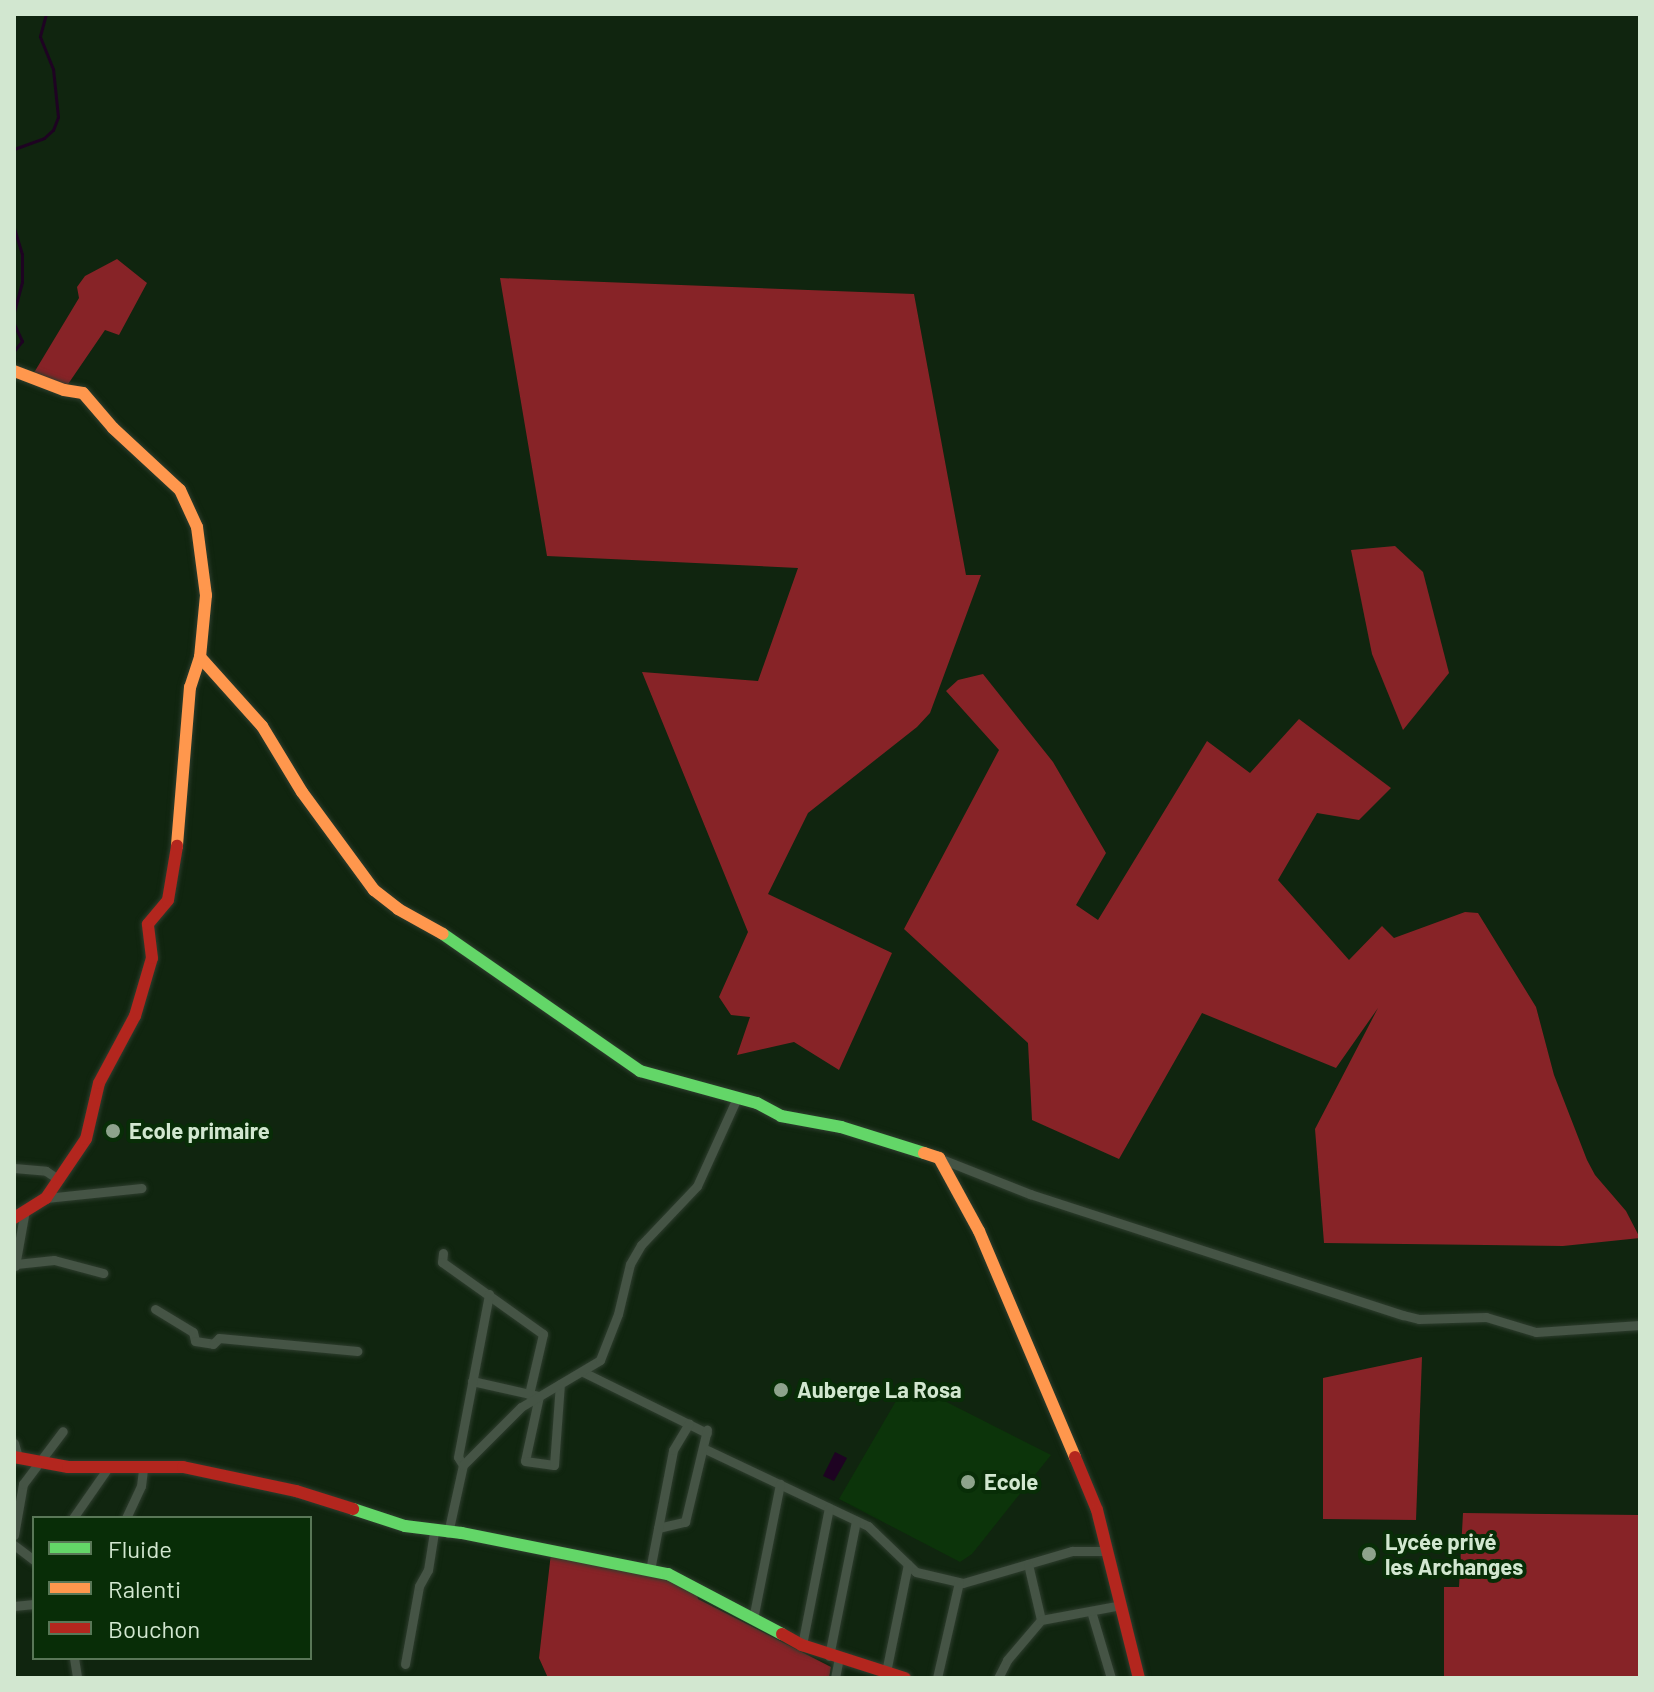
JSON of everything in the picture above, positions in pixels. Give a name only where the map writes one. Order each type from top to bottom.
[{"type":"street","points":[[14,371],[64,390],[83,393],[113,428],[180,490],[197,527],[206,595],[200,657],[190,687],[175,868],[168,900],[148,924],[152,958],[128,1033],[99,1083],[86,1139],[46,1198]]},
{"type":"street","points":[[200,657],[262,726],[302,792],[374,890],[389,904],[426,922],[624,1063],[657,1076],[737,1098],[781,1116],[841,1127],[939,1158],[1030,1194],[1403,1315],[1419,1319],[1494,1318],[1536,1332],[1640,1325]]},
{"type":"street","points":[[448,1533],[463,1465],[534,1395],[583,1372],[600,1360],[618,1314],[630,1264],[641,1245],[697,1186],[737,1098]]},
{"type":"street","points":[[939,1158],[979,1231],[1097,1510],[1139,1678]]},
{"type":"street","points":[[14,1168],[46,1171],[58,1179]]},
{"type":"street","points":[[103,1273],[54,1260],[15,1267],[20,1214],[46,1198],[141,1188]]},
{"type":"street","points":[[443,1253],[442,1262],[543,1334],[525,1461],[554,1465],[560,1384]]},
{"type":"street","points":[[463,1465],[458,1457],[489,1294]]},
{"type":"street","points":[[155,1309],[193,1332],[195,1341],[213,1344],[219,1338],[357,1351]]},
{"type":"street","points":[[583,1372],[707,1431],[685,1522],[658,1528]]},
{"type":"street","points":[[472,1381],[534,1395]]},
{"type":"street","points":[[650,1570],[673,1450],[689,1423]]},
{"type":"street","points":[[14,1535],[20,1492],[37,1463],[63,1431]]},
{"type":"street","points":[[14,1443],[16,1457],[37,1463],[107,1469],[183,1467],[296,1491],[405,1526],[650,1570],[681,1580],[802,1645],[905,1678]]},
{"type":"street","points":[[703,1448],[868,1526],[916,1572],[959,1582],[1072,1551],[1107,1551]]},
{"type":"street","points":[[74,1516],[107,1469]]},
{"type":"street","points":[[127,1516],[141,1486],[143,1469]]},
{"type":"street","points":[[753,1619],[780,1484]]},
{"type":"street","points":[[802,1645],[829,1508]]},
{"type":"street","points":[[835,1678],[834,1657],[856,1521]]},
{"type":"street","points":[[405,1664],[419,1586],[428,1570],[434,1531]]},
{"type":"street","points":[[14,1545],[32,1558]]},
{"type":"street","points":[[886,1672],[908,1564]]},
{"type":"street","points":[[1028,1564],[1041,1620]]},
{"type":"street","points":[[937,1678],[959,1582]]},
{"type":"street","points":[[998,1678],[1007,1660],[1041,1620],[1121,1605]]},
{"type":"street","points":[[1091,1611],[1111,1678]]},
{"type":"shaded area","points":[[117,259],[147,283],[119,335],[105,330],[64,390],[32,376],[79,298],[77,287],[85,276]]},
{"type":"shaded area","points":[[500,278],[914,294],[966,575],[981,575],[930,713],[917,727],[808,813],[768,894],[892,953],[839,1070],[794,1042],[737,1055],[750,1017],[731,1015],[719,997],[748,932],[642,672],[758,681],[798,568],[547,556]]},
{"type":"shaded area","points":[[1395,546],[1423,572],[1449,673],[1403,730],[1372,654],[1351,550]]},
{"type":"shaded area","points":[[983,674],[1053,762],[1106,853],[1076,905],[1098,920],[1207,741],[1250,773],[1299,719],[1391,788],[1359,820],[1317,813],[1278,880],[1349,960],[1382,926],[1394,938],[1465,912],[1478,913],[1536,1007],[1554,1075],[1587,1160],[1595,1175],[1626,1211],[1640,1238],[1563,1246],[1324,1243],[1315,1129],[1378,1008],[1336,1068],[1202,1013],[1119,1159],[1032,1120],[1028,1043],[904,929],[999,750],[946,691],[958,680]]},
{"type":"shaded area","points":[[1422,1357],[1416,1520],[1323,1519],[1323,1378]]},
{"type":"shaded area","points":[[907,1382],[1051,1455],[972,1554],[960,1562],[839,1499]]},
{"type":"shaded area","points":[[835,1452],[847,1458],[834,1481],[823,1476]]},
{"type":"shaded area","points":[[1463,1513],[1640,1515],[1640,1678],[1444,1678],[1444,1587],[1459,1587]]},
{"type":"shaded area","points":[[551,1553],[694,1586],[698,1599],[831,1667],[829,1678],[548,1678],[539,1658]]},
{"type":"waterway","points":[[14,149],[44,138],[53,130],[58,117],[53,69],[40,36],[46,14]]},
{"type":"waterway","points":[[14,228],[22,254],[22,282],[14,312]]},
{"type":"waterway","points":[[14,324],[22,341],[14,351]]},
{"type":"traffic: fast","points":[[443,934],[640,1071],[757,1103],[781,1116],[841,1127],[924,1153]]},
{"type":"traffic: fast","points":[[353,1509],[405,1526],[462,1533],[668,1574],[782,1634]]},
{"type":"traffic: slow","points":[[14,371],[64,390],[83,393],[113,428],[180,490],[197,527],[206,595],[200,657],[190,687],[177,846]]},
{"type":"traffic: slow","points":[[200,657],[262,726],[302,792],[374,890],[398,909],[443,934]]},
{"type":"traffic: slow","points":[[924,1153],[939,1158],[979,1231],[1075,1457]]},
{"type":"traffic: jam","points":[[14,1218],[46,1198],[86,1139],[99,1083],[135,1016],[152,958],[148,924],[168,900],[177,846]]},
{"type":"traffic: jam","points":[[14,1457],[68,1467],[183,1467],[296,1491],[353,1509]]},
{"type":"traffic: jam","points":[[1075,1457],[1097,1510],[1139,1678]]},
{"type":"traffic: jam","points":[[782,1634],[802,1645],[905,1678]]},
{"type":"place","name":"Ecole primaire","points":[[113,1131]]},
{"type":"place","name":"Auberge La Rosa","points":[[781,1390]]},
{"type":"place","name":"Ecole","points":[[968,1482]]},
{"type":"place","name":"Lycée privé les Archanges","points":[[1369,1554]]}]
